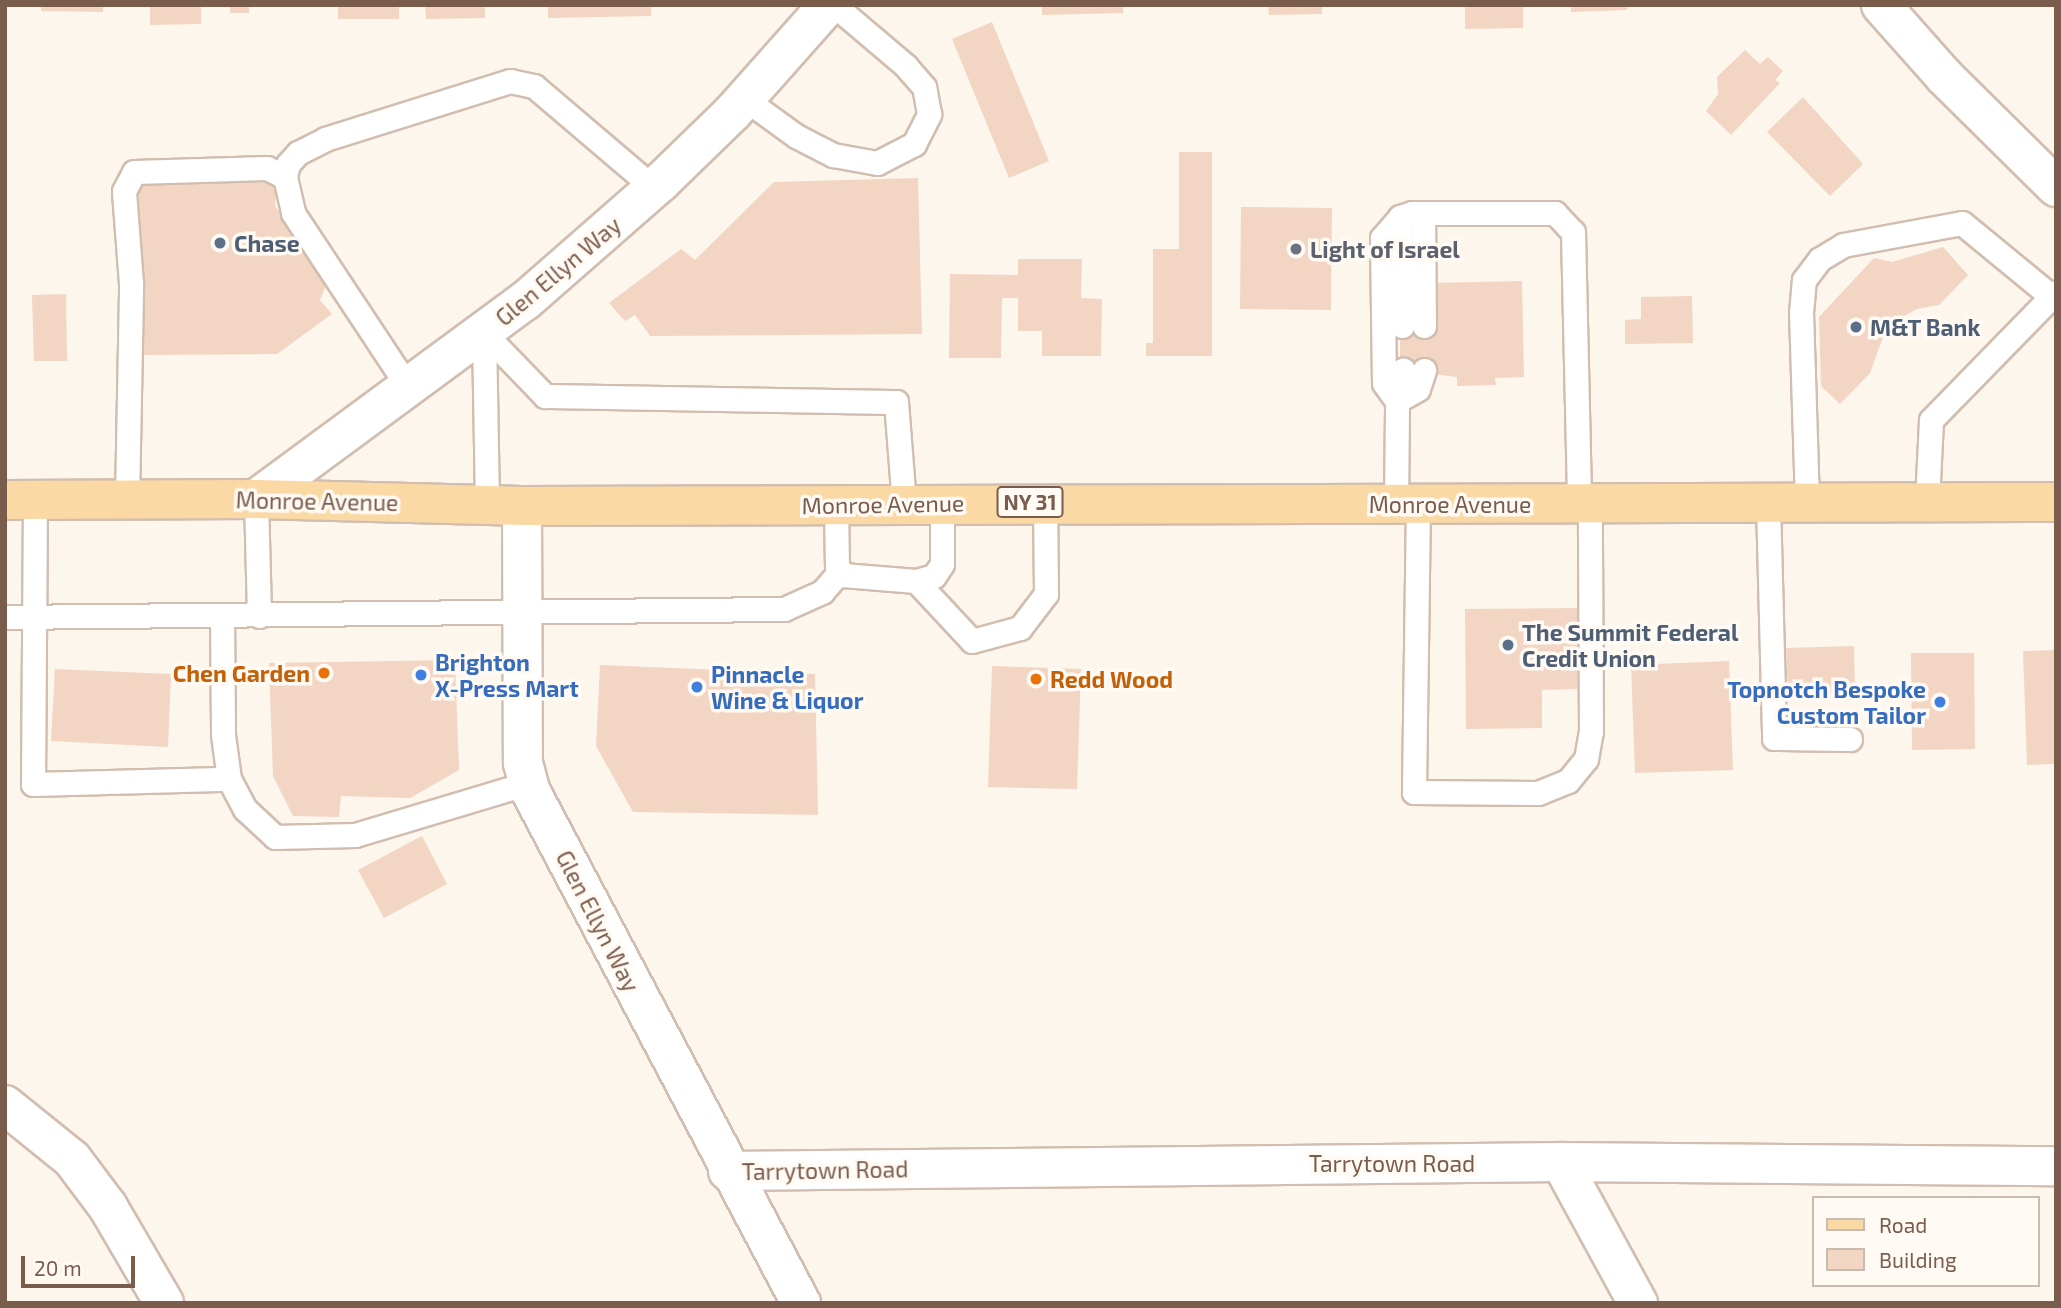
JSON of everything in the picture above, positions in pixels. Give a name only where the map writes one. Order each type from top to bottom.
[{"type":"main road","name":"Monroe Avenue","points":[[20,500],[256,499],[505,506],[942,502],[2056,502]]},
{"type":"street","name":"Glen Ellyn Way","points":[[256,499],[410,390],[484,333],[654,188],[745,99],[828,5]]},
{"type":"street","points":[[1881,5],[1944,76],[2056,187]]},
{"type":"street","name":"Glen Ellyn Way","points":[[505,506],[523,614],[523,763],[528,783],[728,1171],[801,1303]]},
{"type":"street","points":[[5,1105],[72,1159],[108,1206],[164,1303]]},
{"type":"street","points":[[1561,1162],[1638,1303]]},
{"type":"street","name":"Tarrytown Road","points":[[728,1171],[1561,1162],[2056,1166]]},
{"type":"lane","points":[[745,99],[796,136],[833,155],[877,163],[914,144],[929,114],[924,87],[906,66],[834,5]]},
{"type":"lane","points":[[410,390],[293,213],[285,177],[298,153],[326,139],[510,81],[534,86],[654,188]]},
{"type":"lane","points":[[127,500],[131,400],[125,181],[144,170],[267,168],[285,177]]},
{"type":"lane","points":[[1555,213],[1573,232],[1591,731],[1586,759],[1568,781],[1538,793],[1414,792],[1407,504],[1397,401],[1384,383],[1382,238],[1412,215],[1555,213]]},
{"type":"lane","points":[[1412,215],[1413,326]]},
{"type":"lane","points":[[1807,503],[1801,313],[1804,280],[1820,258],[1843,245],[1962,223],[2054,294],[1931,420],[1927,502]]},
{"type":"lane","points":[[484,333],[545,396],[896,402],[905,503]]},
{"type":"lane","points":[[484,333],[505,506]]},
{"type":"lane","points":[[1397,401],[1418,389],[1413,370]]},
{"type":"lane","points":[[256,499],[259,616]]},
{"type":"lane","points":[[20,500],[34,617],[33,784],[229,779]]},
{"type":"lane","points":[[840,572],[853,579],[916,582],[934,576],[942,564],[942,502]]},
{"type":"lane","points":[[916,582],[972,641],[1020,628],[1046,594],[1045,502]]},
{"type":"lane","points":[[1768,503],[1774,738],[1850,739]]},
{"type":"lane","points":[[5,617],[523,614],[785,609],[822,592],[840,572],[836,505]]},
{"type":"lane","points":[[222,616],[223,735],[229,779],[259,826],[275,837],[355,835],[528,783]]},
{"type":"building","points":[[41,5],[103,5],[103,12],[41,11]]},
{"type":"building","points":[[150,5],[201,5],[201,24],[150,25]]},
{"type":"building","points":[[230,5],[249,5],[249,13],[230,13]]},
{"type":"building","points":[[338,5],[399,5],[399,19],[338,19]]},
{"type":"building","points":[[425,5],[485,5],[485,18],[426,19]]},
{"type":"building","points":[[548,5],[651,5],[651,16],[548,18]]},
{"type":"building","points":[[1042,5],[1123,5],[1123,13],[1042,15]]},
{"type":"building","points":[[1268,5],[1322,5],[1322,14],[1269,15]]},
{"type":"building","points":[[1465,5],[1523,5],[1523,28],[1465,29]]},
{"type":"building","points":[[1571,5],[1627,5],[1627,10],[1571,12]]},
{"type":"building","points":[[992,22],[1049,161],[1009,178],[952,39]]},
{"type":"building","points":[[1745,50],[1760,64],[1768,57],[1783,71],[1775,80],[1780,83],[1731,135],[1706,111],[1718,94],[1717,77]]},
{"type":"building","points":[[1803,97],[1863,164],[1830,196],[1767,132]]},
{"type":"building","points":[[1179,152],[1212,152],[1212,356],[1146,356],[1146,343],[1153,343],[1153,249],[1179,249]]},
{"type":"building","points":[[918,178],[922,334],[650,336],[635,315],[625,321],[609,303],[681,249],[695,260],[774,182]]},
{"type":"building","name":"Chase","points":[[139,183],[277,183],[275,206],[328,280],[320,300],[332,314],[277,354],[139,355]]},
{"type":"building","points":[[1241,207],[1332,208],[1331,310],[1240,309]]},
{"type":"building","name":"M&T Bank","points":[[1943,247],[1968,275],[1939,305],[1917,309],[1902,317],[1883,337],[1870,373],[1840,404],[1821,386],[1819,317],[1874,258],[1892,262]]},
{"type":"building","points":[[1018,259],[1082,259],[1081,298],[1102,299],[1101,356],[1042,356],[1042,331],[1018,331],[1018,298],[1002,298],[1001,358],[949,358],[950,274],[1018,275]]},
{"type":"building","points":[[1522,281],[1524,377],[1495,378],[1496,385],[1457,386],[1457,377],[1400,370],[1400,326],[1431,283]]},
{"type":"building","points":[[66,294],[67,361],[34,361],[32,295]]},
{"type":"building","points":[[1692,296],[1693,343],[1625,344],[1625,320],[1641,319],[1641,297]]},
{"type":"building","points":[[1577,608],[1577,689],[1542,690],[1542,728],[1466,729],[1465,609]]},
{"type":"building","points":[[1854,646],[1855,693],[1788,695],[1786,648]]},
{"type":"building","points":[[2056,650],[2056,764],[2027,765],[2023,651]]},
{"type":"building","points":[[1911,653],[1974,653],[1975,749],[1912,750]]},
{"type":"building","points":[[455,660],[459,770],[410,798],[341,796],[339,817],[293,816],[273,776],[269,663]]},
{"type":"building","points":[[1729,661],[1733,770],[1635,773],[1631,665]]},
{"type":"building","points":[[600,665],[815,674],[818,815],[633,812],[596,746]]},
{"type":"building","points":[[992,666],[1081,669],[1077,789],[988,787]]},
{"type":"building","points":[[55,669],[171,674],[168,747],[51,741]]},
{"type":"building","points":[[422,836],[447,884],[384,918],[358,870]]},
{"type":"place","name":"Chase","points":[[220,243]]},
{"type":"place","name":"Light of Israel","points":[[1296,249]]},
{"type":"place","name":"M&T Bank","points":[[1856,327]]},
{"type":"place","name":"The Summit Federal Credit Union","points":[[1508,645]]},
{"type":"place","name":"Chen Garden","points":[[324,673]]},
{"type":"place","name":"Brighton X-Press Mart","points":[[421,675]]},
{"type":"place","name":"Redd Wood","points":[[1036,679]]},
{"type":"place","name":"Pinnacle Wine & Liquor","points":[[697,687]]},
{"type":"place","name":"Topnotch Bespoke Custom Tailor","points":[[1940,702]]}]
